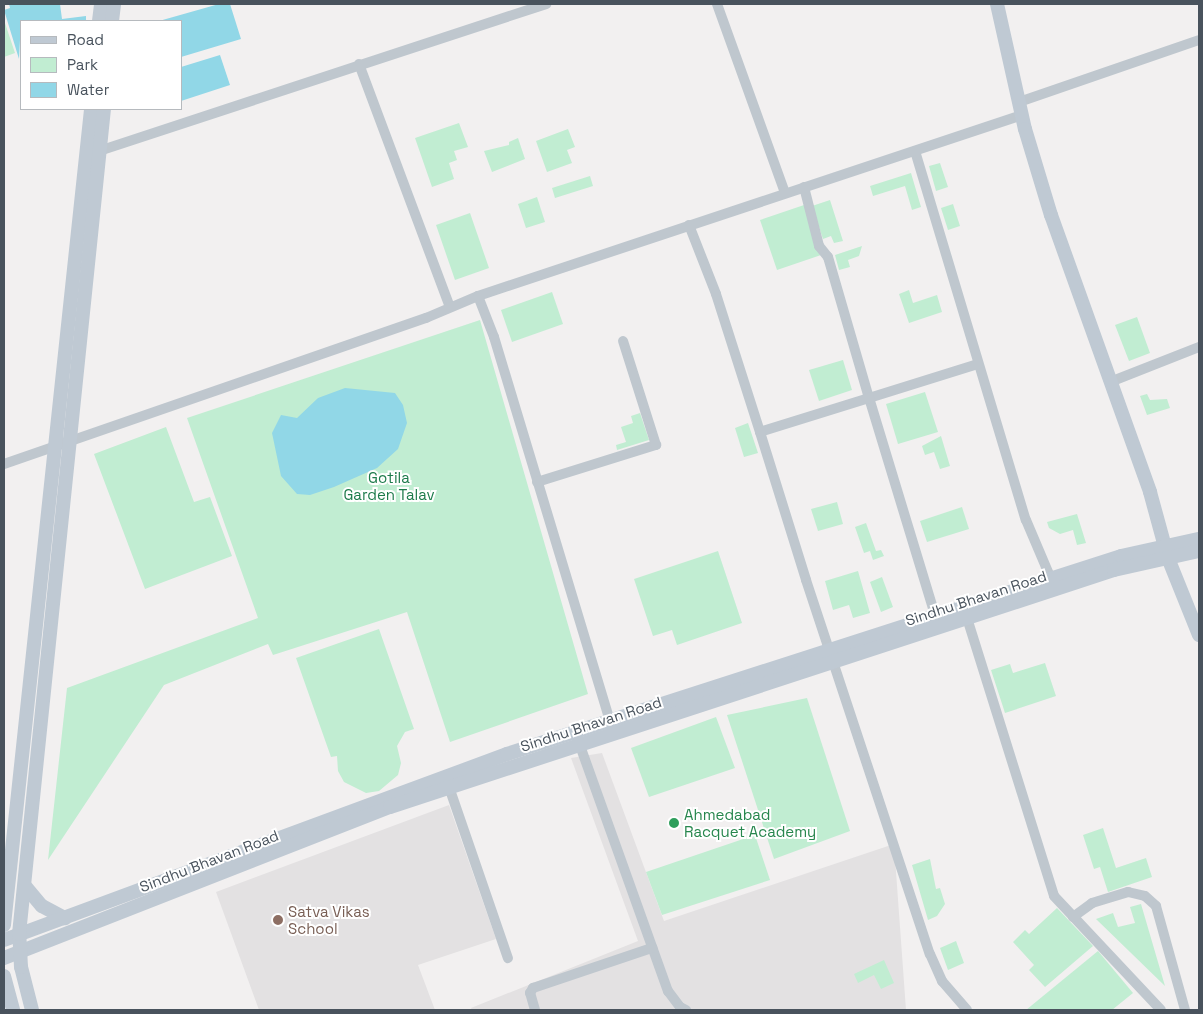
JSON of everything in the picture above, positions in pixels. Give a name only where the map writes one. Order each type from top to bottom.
[{"type":"main road","points":[[99,20],[101,4]]},
{"type":"main road","points":[[112,20],[114,4]]},
{"type":"main road","points":[[997,4],[1021,109],[1051,215],[1150,492],[1166,552],[1199,634]]},
{"type":"main road","points":[[32,1010],[18,952],[19,934],[25,886],[64,444],[91,110]]},
{"type":"main road","points":[[4,925],[104,110]]},
{"type":"main road","name":"Sindhu Bhavan Road","points":[[4,958],[390,807],[450,787],[577,738],[832,656],[967,618],[1114,570],[1199,539]]},
{"type":"main road","name":"Sindhu Bhavan Road","points":[[832,656],[935,615],[1121,556],[1199,551]]},
{"type":"main road","name":"Sindhu Bhavan Road","points":[[4,940],[499,756],[577,738]]},
{"type":"main road","points":[[25,886],[42,906],[65,918]]},
{"type":"main road","points":[[4,976],[13,1010]]},
{"type":"street","points":[[99,151],[546,4]]},
{"type":"street","points":[[717,4],[785,193]]},
{"type":"street","points":[[4,464],[478,296],[915,150],[1199,40]]},
{"type":"street","points":[[359,64],[450,307]]},
{"type":"street","points":[[915,150],[1026,520],[1051,578]]},
{"type":"street","points":[[804,187],[820,246],[828,257],[935,615]]},
{"type":"street","points":[[689,225],[716,294],[930,954],[942,981],[967,1010]]},
{"type":"street","points":[[478,296],[494,337],[612,727]]},
{"type":"street","points":[[537,482],[656,445],[623,341]]},
{"type":"street","points":[[1110,382],[1199,347]]},
{"type":"street","points":[[760,432],[978,364]]},
{"type":"street","points":[[967,618],[1054,896],[1160,1010]]},
{"type":"street","points":[[577,738],[668,991],[680,1007],[686,1010]]},
{"type":"street","points":[[450,787],[508,958]]},
{"type":"street","points":[[1073,917],[1092,904],[1128,892],[1145,896],[1156,906],[1185,1010]]},
{"type":"street","points":[[535,1010],[530,993],[533,988],[652,948]]},
{"type":"shaded area","points":[[602,753],[664,921],[894,844],[906,1010],[472,1010],[471,1008],[638,941],[571,758]]},
{"type":"shaded area","points":[[449,805],[496,939],[418,965],[435,1010],[259,1010],[216,892]]},
{"type":"green space","points":[[4,20],[15,53],[4,57]]},
{"type":"green space","points":[[459,123],[468,147],[454,151],[457,160],[449,163],[454,179],[432,187],[415,138]]},
{"type":"green space","points":[[568,129],[575,147],[567,150],[572,163],[547,172],[536,141]]},
{"type":"green space","points":[[518,138],[525,159],[492,172],[484,151],[509,145],[509,142]]},
{"type":"green space","points":[[940,163],[948,187],[936,191],[929,166]]},
{"type":"green space","points":[[911,173],[921,207],[912,210],[905,186],[873,196],[870,186]]},
{"type":"green space","points":[[590,176],[593,186],[555,198],[552,188]]},
{"type":"green space","points":[[537,197],[545,222],[526,228],[518,204]]},
{"type":"green space","points":[[830,200],[843,241],[834,243],[831,236],[823,239],[812,206]]},
{"type":"green space","points":[[807,204],[824,254],[777,270],[760,220]]},
{"type":"green space","points":[[953,204],[960,226],[948,230],[941,208]]},
{"type":"green space","points":[[470,213],[489,268],[455,280],[436,225]]},
{"type":"green space","points":[[862,246],[859,256],[848,260],[850,267],[839,270],[835,255]]},
{"type":"green space","points":[[909,290],[913,303],[937,295],[942,312],[909,323],[899,294]]},
{"type":"green space","points":[[552,292],[563,324],[512,342],[501,310]]},
{"type":"green space","points":[[1137,317],[1150,353],[1129,361],[1115,325]]},
{"type":"green space","name":"Gotila Garden Talav","points":[[480,320],[588,694],[450,742],[407,612],[273,655],[268,644],[164,685],[48,860],[67,688],[258,618],[187,418]]},
{"type":"green space","points":[[843,360],[852,390],[819,401],[809,370]]},
{"type":"green space","points":[[925,392],[938,432],[898,444],[886,404]]},
{"type":"green space","points":[[1147,394],[1150,400],[1167,399],[1170,408],[1147,415],[1140,396]]},
{"type":"green space","points":[[640,413],[649,440],[617,450],[616,445],[626,442],[621,427],[633,423],[631,416]]},
{"type":"green space","points":[[748,423],[758,453],[744,457],[735,428]]},
{"type":"green space","points":[[166,427],[194,502],[210,497],[232,556],[145,589],[94,454]]},
{"type":"green space","points":[[941,436],[950,466],[940,469],[934,452],[925,455],[922,446]]},
{"type":"green space","points":[[837,502],[843,524],[818,531],[811,509]]},
{"type":"green space","points":[[962,507],[969,529],[927,542],[920,521]]},
{"type":"green space","points":[[1077,514],[1086,543],[1077,545],[1073,530],[1060,534],[1049,528],[1047,522]]},
{"type":"green space","points":[[866,523],[876,551],[881,550],[884,556],[873,560],[870,551],[864,553],[855,527]]},
{"type":"green space","points":[[718,551],[742,623],[677,645],[672,630],[653,636],[634,579]]},
{"type":"green space","points":[[858,571],[870,613],[853,618],[849,605],[833,610],[825,581]]},
{"type":"green space","points":[[882,577],[893,607],[881,612],[870,582]]},
{"type":"green space","points":[[379,629],[414,729],[405,732],[397,746],[401,763],[398,775],[379,791],[366,793],[344,782],[338,771],[337,756],[331,757],[296,658]]},
{"type":"green space","points":[[1045,663],[1056,696],[1005,713],[991,670],[1010,664],[1013,673]]},
{"type":"green space","points":[[807,698],[850,831],[774,859],[727,715]]},
{"type":"green space","points":[[716,717],[735,768],[649,797],[631,748]]},
{"type":"green space","points":[[1103,828],[1116,868],[1146,858],[1152,877],[1108,892],[1100,867],[1094,869],[1083,835]]},
{"type":"green space","points":[[755,835],[770,880],[662,915],[646,872]]},
{"type":"green space","points":[[930,859],[936,889],[940,888],[945,904],[937,916],[928,920],[912,865]]},
{"type":"green space","points":[[1141,904],[1165,986],[1096,919],[1113,913],[1118,927],[1135,923],[1130,907]]},
{"type":"green space","points":[[1057,908],[1093,946],[1045,987],[1029,970],[1034,965],[1013,942],[1025,930],[1029,934]]},
{"type":"green space","points":[[956,941],[964,963],[948,970],[940,948]]},
{"type":"green space","points":[[1098,951],[1133,993],[1112,1010],[1026,1010]]},
{"type":"green space","points":[[884,960],[894,983],[881,989],[874,975],[858,983],[854,974]]},
{"type":"water","points":[[9,4],[60,4],[62,19],[86,16],[86,20],[20,20],[19,59],[4,10],[10,8]]},
{"type":"water","points":[[219,4],[230,4],[241,39],[182,57],[182,20],[163,20]]},
{"type":"water","points":[[220,55],[230,85],[182,101],[182,67]]},
{"type":"water","points":[[345,388],[395,393],[403,405],[407,423],[398,449],[377,468],[334,487],[310,495],[297,494],[281,476],[272,433],[281,415],[297,418],[318,398]]},
{"type":"place","name":"Ahmedabad Racquet Academy","points":[[674,823]]},
{"type":"place","name":"Satva Vikas School","points":[[278,920]]}]
